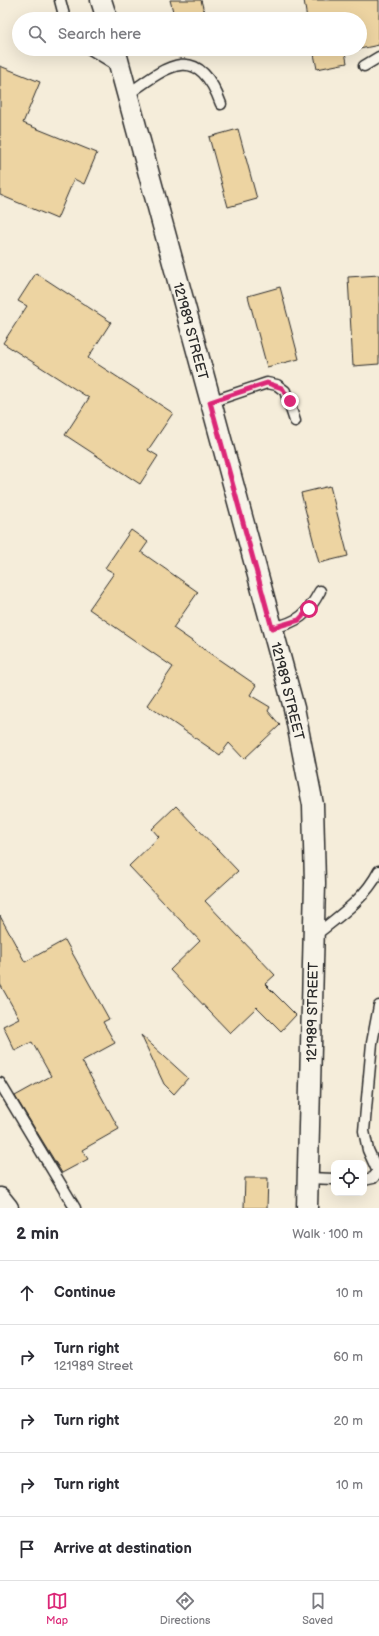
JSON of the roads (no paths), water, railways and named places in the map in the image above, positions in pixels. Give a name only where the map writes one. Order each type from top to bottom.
[{"type":"street","points":[[101,0],[105,12]]},
{"type":"street","name":"121989 STREET","points":[[117,58],[295,715],[313,805],[315,882],[307,1208]]},
{"type":"street","points":[[0,1198],[8,1208]]},
{"type":"lane","points":[[60,0],[63,12]]},
{"type":"lane","points":[[364,66],[379,57]]},
{"type":"lane","points":[[127,95],[159,72],[169,67],[186,65],[201,71],[210,79],[214,85],[221,104]]},
{"type":"lane","points":[[210,402],[256,386],[272,384],[285,390],[295,421]]},
{"type":"lane","points":[[272,628],[299,620],[309,609],[320,591]]},
{"type":"lane","points":[[314,936],[356,901],[377,880],[379,871]]},
{"type":"lane","points":[[367,1179],[373,1178],[378,1172],[368,1150],[364,1131],[372,1043],[379,1006]]},
{"type":"lane","points":[[0,1083],[75,1208]]},
{"type":"lane","points":[[308,1178],[331,1180]]}]
